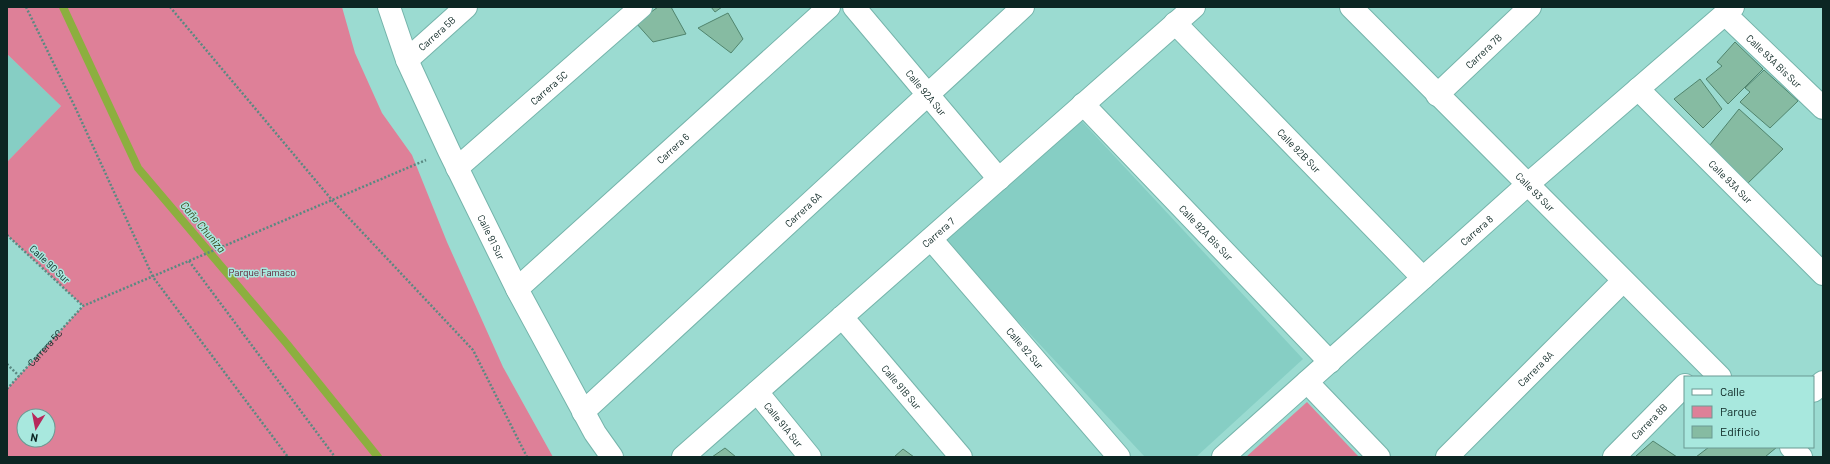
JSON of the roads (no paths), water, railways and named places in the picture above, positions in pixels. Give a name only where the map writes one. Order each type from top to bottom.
[{"type":"street","name":"Calle 91 Sur","points":[[389,7],[407,60],[453,159],[517,289],[595,433],[612,457]]},
{"type":"street","name":"Carrera 5B","points":[[407,60],[466,7]]},
{"type":"street","name":"Carrera 5C","points":[[453,159],[641,7]]},
{"type":"street","name":"Carrera 6","points":[[517,289],[829,7]]},
{"type":"street","name":"Calle 92A Sur","points":[[854,7],[999,178]]},
{"type":"street","name":"Carrera 6A","points":[[584,412],[1023,7]]},
{"type":"street","name":"Carrera 7","points":[[683,457],[1194,7]]},
{"type":"street","name":"Carrera 7B","points":[[1437,95],[1530,7]]},
{"type":"street","name":"Calle 93 Sur","points":[[1354,8],[1437,95],[1623,281],[1707,372]]},
{"type":"street","name":"Carrera 8","points":[[1223,457],[1527,185],[1729,10]]},
{"type":"street","name":"Calle 93A Bis Sur","points":[[1729,10],[1823,108]]},
{"type":"street","name":"Calle 92B Sur","points":[[1175,24],[1423,278]]},
{"type":"street","name":"Calle 93A Sur","points":[[1638,89],[1823,274]]},
{"type":"street","name":"Calle 92A Bis Sur","points":[[1083,104],[1330,362]]},
{"type":"street","name":"Calle 92 Sur","points":[[931,239],[1119,457]]},
{"type":"street","name":"Carrera 8A","points":[[1447,457],[1623,281]]},
{"type":"street","name":"Calle 91B Sur","points":[[842,317],[961,457]]},
{"type":"street","points":[[1307,382],[1379,457]]},
{"type":"street","points":[[1814,390],[1823,382]]},
{"type":"street","name":"Carrera 8B","points":[[1614,457],[1684,386]]},
{"type":"street","name":"Calle 91A Sur","points":[[757,392],[810,457]]},
{"type":"street","points":[[1792,448],[1801,457]]},
{"type":"waterway","name":"Caño Chuniza","points":[[63,7],[138,168],[287,344],[378,457]]},
{"type":"park label","name":"Parque Famaco","points":[[262,272]]}]
